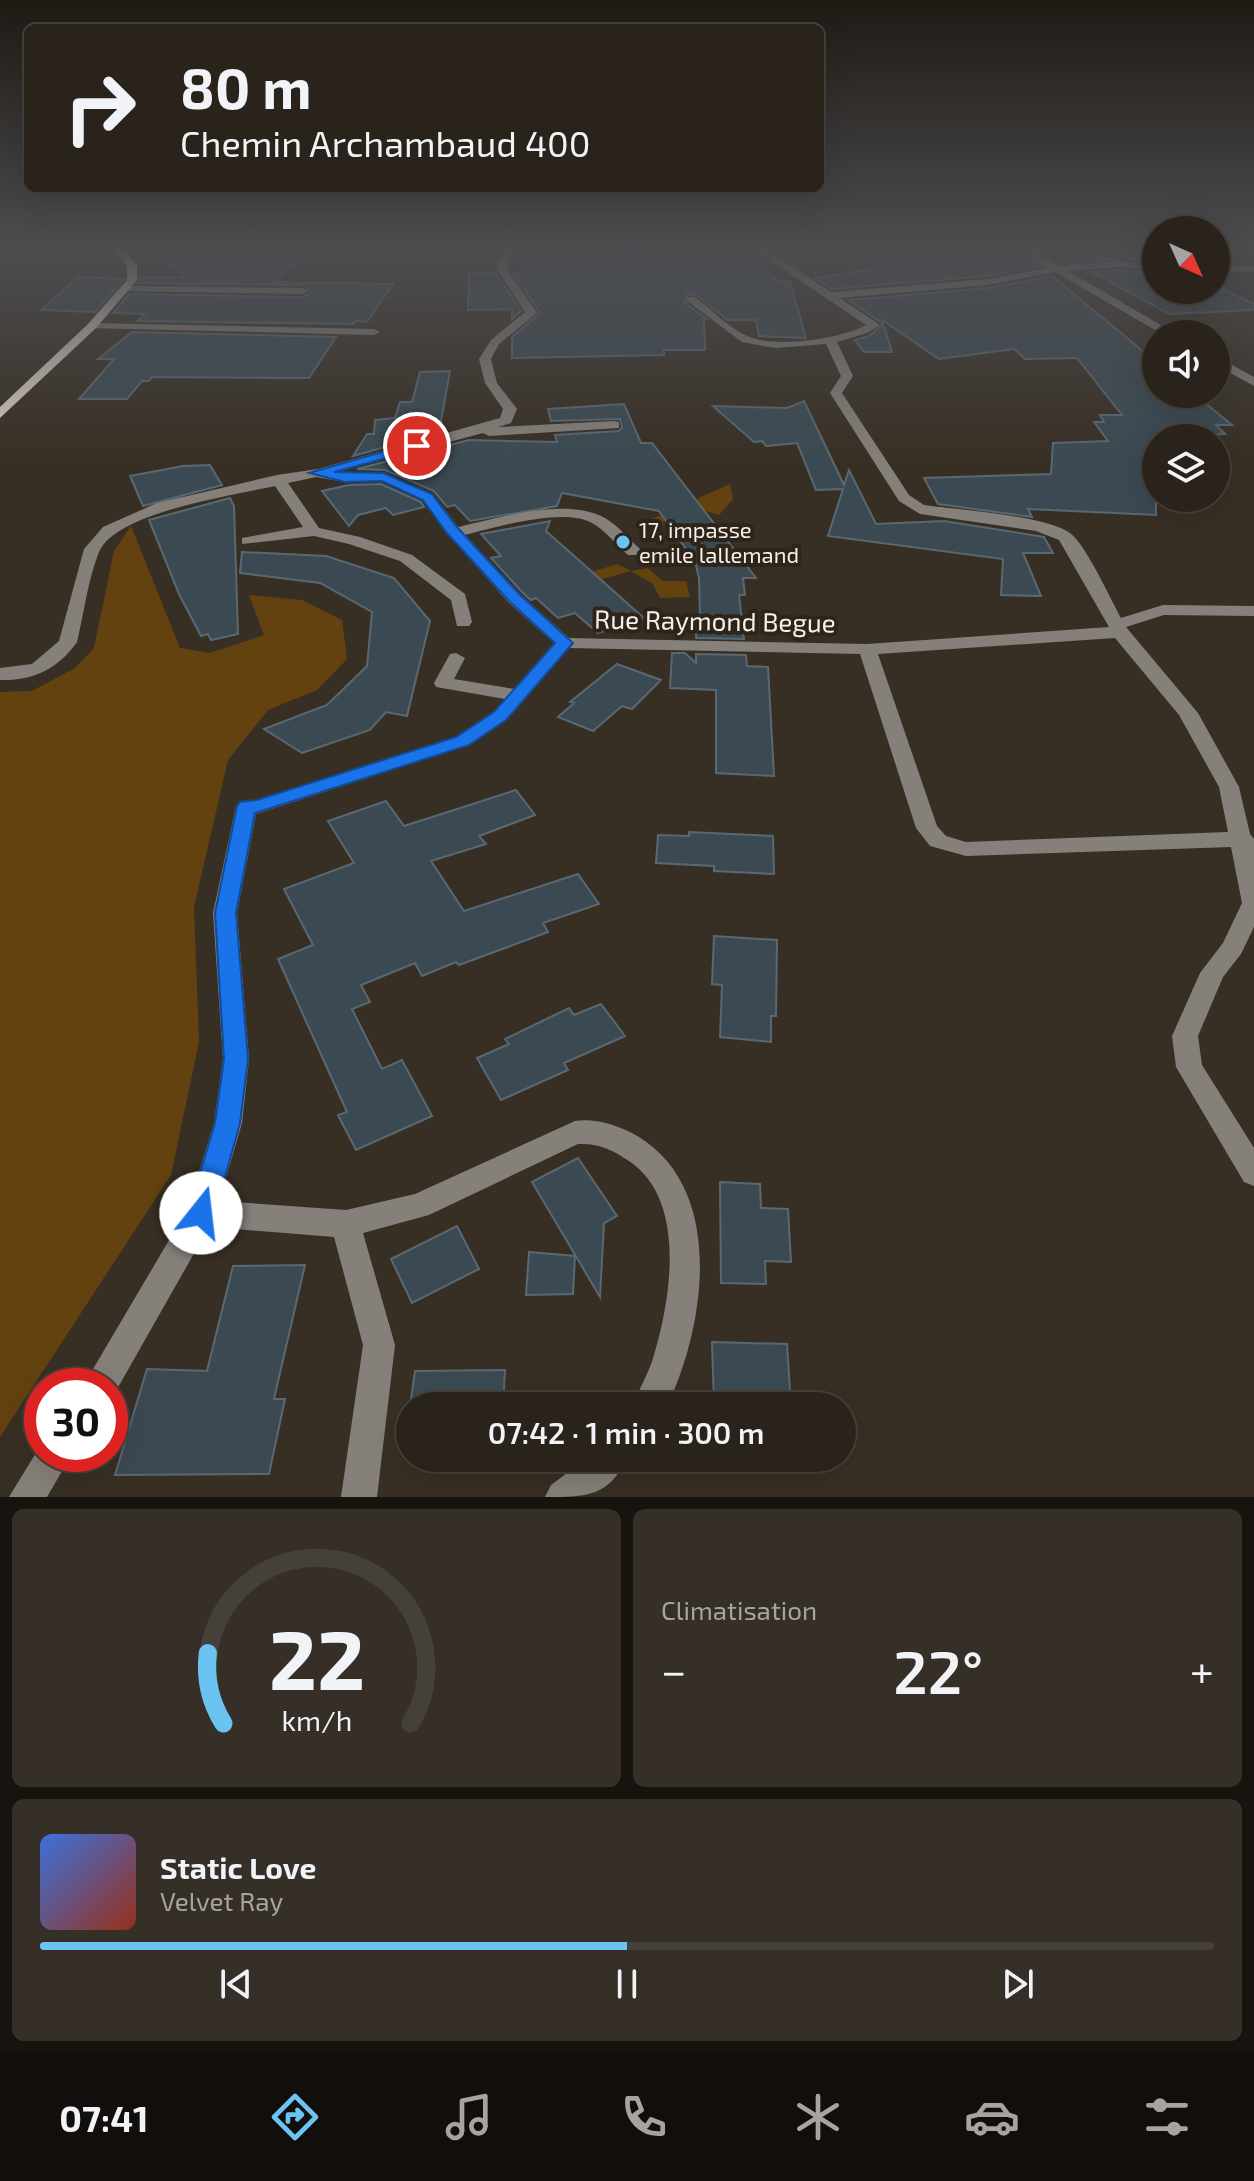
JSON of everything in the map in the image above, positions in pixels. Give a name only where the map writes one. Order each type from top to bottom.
[{"type":"main road","points":[[0,414],[97,321]]},
{"type":"street","points":[[316,473],[469,433],[506,420],[510,409],[492,384],[484,366],[485,353],[492,343],[521,321]]},
{"type":"street","points":[[719,321],[744,340],[759,342],[830,340],[865,331],[874,325],[868,321]]},
{"type":"street","points":[[92,326],[374,332]]},
{"type":"street","points":[[830,340],[847,376],[836,393],[904,498],[920,509],[1039,527],[1065,537],[1080,558],[1118,629],[1188,713],[1229,787],[1243,839],[1254,903],[1232,948],[1212,973],[1185,1036],[1189,1067],[1254,1173]]},
{"type":"street","points":[[1230,368],[1254,382]]},
{"type":"street","points":[[469,433],[614,425]]},
{"type":"street","name":"Rue Raymond Begue","points":[[0,674],[30,672],[47,665],[60,654],[68,642],[92,549],[108,530],[162,506],[316,473],[345,478],[384,477],[428,497],[455,533],[514,598],[564,643],[867,649],[1118,629],[1163,610],[1254,611]]},
{"type":"street","points":[[277,479],[314,531]]},
{"type":"street","points":[[455,533],[517,517],[578,516],[594,518],[634,552]]},
{"type":"street","points":[[248,541],[287,532],[314,531],[354,540],[406,558],[459,598],[463,622]]},
{"type":"street","points":[[111,1368],[201,1213],[228,1123],[236,1059],[225,913],[247,806],[258,807],[462,741],[500,716],[564,643]]},
{"type":"street","points":[[867,649],[927,828],[938,841],[966,849],[1243,839]]},
{"type":"street","points":[[456,658],[443,683],[517,695]]},
{"type":"street","points":[[201,1213],[346,1224],[419,1206],[575,1133],[585,1131],[621,1140],[648,1158],[664,1176],[675,1200],[681,1227],[681,1298],[676,1339],[658,1392]]},
{"type":"street","points":[[346,1224],[379,1345],[359,1497]]},
{"type":"street","points":[[27,1497],[43,1472]]},
{"type":"street","points":[[563,1497],[598,1472]]},
{"type":"shaded area","points":[[730,484],[733,499],[719,515],[706,511],[664,519],[663,526],[647,521]]},
{"type":"shaded area","points":[[131,526],[180,648],[210,653],[264,635],[249,595],[302,600],[342,620],[347,659],[317,690],[268,710],[228,760],[194,907],[199,1042],[171,1175],[45,1368],[24,1368],[24,1400],[0,1437],[0,692],[32,691],[75,668],[94,648],[114,551]]},
{"type":"shaded area","points":[[617,564],[631,571],[562,590],[557,583]]},
{"type":"shaded area","points":[[648,568],[662,581],[686,581],[690,597],[660,598],[653,584],[631,571]]},
{"type":"building","points":[[137,321],[368,321],[353,324]]},
{"type":"building","points":[[531,321],[704,321],[705,350],[664,350],[664,355],[512,358],[512,337]]},
{"type":"building","points":[[756,321],[801,321],[806,338],[759,336]]},
{"type":"building","points":[[879,321],[882,321],[892,352],[864,352],[855,340],[869,336],[883,324]]},
{"type":"building","points":[[883,321],[1106,321],[1142,350],[1142,408],[1211,408],[1232,425],[1142,424],[1142,512],[1156,512],[1156,515],[1028,509],[1032,517],[938,504],[924,478],[1051,474],[1053,443],[1108,441],[1094,422],[1104,422],[1100,415],[1122,415],[1077,358],[1025,359],[1014,349],[939,359]]},
{"type":"building","points":[[132,332],[336,337],[309,378],[152,377],[149,381],[142,381],[127,399],[79,399],[114,359],[98,359]]},
{"type":"building","points":[[450,371],[439,432],[353,456],[367,434],[374,434],[375,420],[395,418],[400,402],[412,402],[420,372]]},
{"type":"building","points":[[804,401],[844,485],[849,470],[876,524],[944,521],[1044,537],[1053,553],[1023,553],[1041,596],[1001,595],[1003,559],[828,536],[843,489],[816,490],[797,443],[766,446],[762,441],[754,442],[713,406],[787,408]]},
{"type":"building","points":[[624,404],[641,443],[652,443],[756,578],[743,578],[745,595],[739,595],[744,639],[696,638],[696,617],[700,617],[699,578],[695,562],[659,511],[562,493],[557,506],[470,521],[455,505],[447,507],[434,491],[385,470],[357,469],[469,440],[557,442],[555,435],[619,431],[622,428],[620,419],[551,421],[548,409]]},
{"type":"building","points":[[210,465],[222,485],[143,506],[130,476],[183,466]]},
{"type":"building","points":[[381,484],[421,502],[424,507],[393,515],[386,508],[358,515],[349,526],[322,491],[349,485]]},
{"type":"building","points":[[230,498],[234,506],[238,634],[211,640],[208,634],[201,636],[179,594],[149,520]]},
{"type":"building","points":[[550,521],[546,531],[644,618],[598,633],[575,613],[558,618],[536,598],[531,600],[522,592],[491,558],[501,556],[481,534]]},
{"type":"building","points":[[242,552],[326,556],[394,578],[430,621],[407,716],[386,712],[370,730],[302,753],[264,729],[327,705],[367,666],[372,612],[320,583],[240,573]]},
{"type":"building","points":[[672,653],[685,653],[696,663],[696,654],[746,655],[747,666],[768,667],[774,776],[716,773],[716,690],[670,688]]},
{"type":"building","points":[[617,664],[661,680],[632,709],[622,706],[593,731],[558,717],[574,703],[570,702]]},
{"type":"building","points":[[516,790],[535,815],[479,836],[486,844],[431,861],[464,911],[578,874],[599,904],[543,923],[548,932],[459,965],[456,962],[422,976],[415,963],[361,985],[370,1002],[352,1009],[382,1069],[402,1060],[432,1116],[356,1150],[338,1115],[347,1112],[278,959],[313,945],[284,889],[354,863],[328,821],[386,801],[404,826]]},
{"type":"building","points":[[689,832],[773,836],[774,874],[714,871],[714,866],[656,863],[658,835],[689,836]]},
{"type":"building","points":[[714,936],[777,940],[776,1016],[771,1016],[771,1042],[720,1037],[722,985],[712,984]]},
{"type":"building","points":[[601,1004],[625,1036],[564,1063],[568,1070],[501,1100],[477,1058],[509,1044],[505,1039],[569,1008],[574,1015]]},
{"type":"building","points":[[578,1158],[617,1216],[604,1223],[600,1297],[532,1182]]},
{"type":"building","points":[[720,1182],[760,1184],[761,1208],[788,1209],[791,1262],[765,1261],[766,1284],[721,1283]]},
{"type":"building","points":[[457,1226],[479,1269],[412,1303],[391,1259]]},
{"type":"building","points":[[529,1252],[575,1256],[573,1294],[526,1295]]},
{"type":"building","points":[[305,1265],[274,1399],[285,1399],[269,1474],[115,1475],[116,1472],[128,1472],[128,1432],[147,1369],[207,1371],[233,1266]]},
{"type":"building","points":[[712,1342],[787,1344],[790,1392],[714,1392]]},
{"type":"building","points":[[505,1370],[504,1392],[412,1392],[415,1371]]},
{"type":"place","name":"17, impasse emile lallemand","points":[[623,542]]},
{"type":"route","points":[[201,1213],[228,1123],[236,1059],[225,913],[247,806],[258,807],[462,741],[500,716],[564,643],[514,598],[451,529],[428,497],[384,477],[345,478],[316,473],[417,446]]}]
